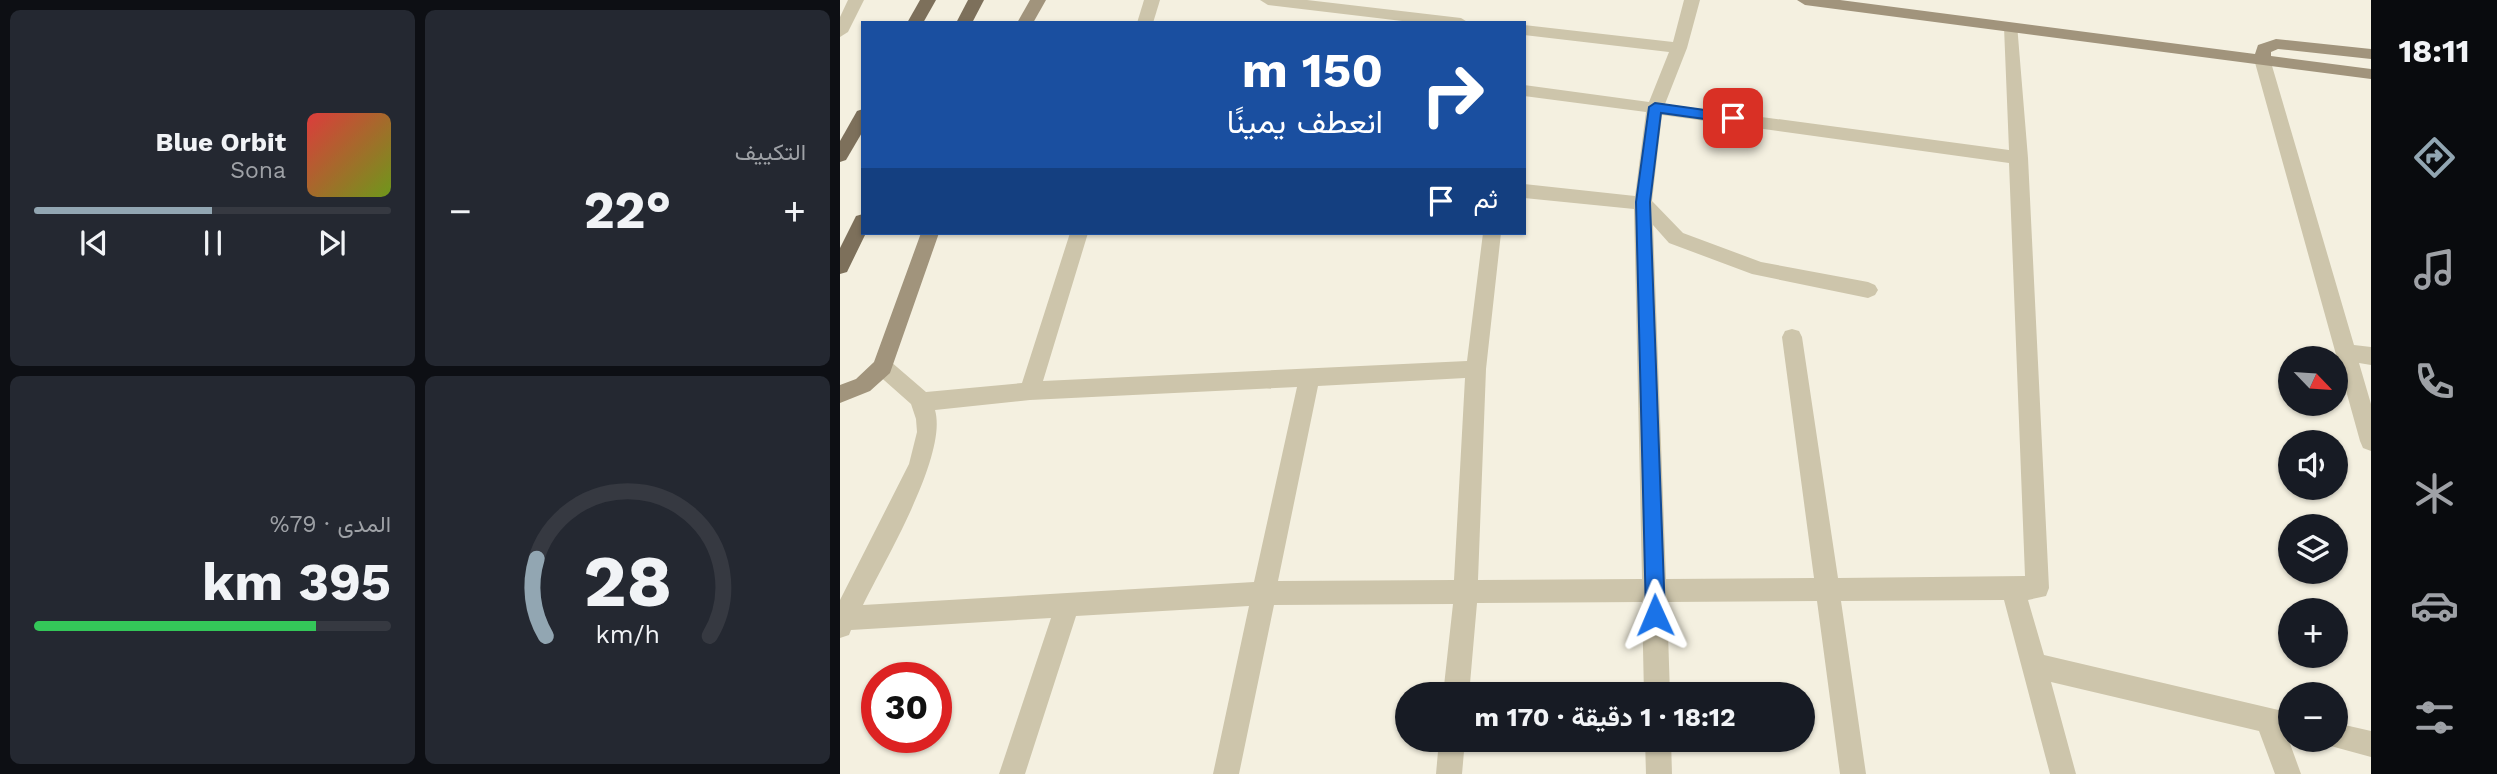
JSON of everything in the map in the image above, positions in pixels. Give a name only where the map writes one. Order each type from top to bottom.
[{"type":"main road","points":[[916,21],[928,0]]},
{"type":"main road","points":[[965,21],[976,0]]},
{"type":"main road","points":[[840,156],[861,119]]},
{"type":"main road","points":[[840,267],[861,225]]},
{"type":"street","points":[[840,32],[844,15],[856,0]]},
{"type":"street","points":[[1027,21],[1038,0]]},
{"type":"street","points":[[1146,21],[1152,0]]},
{"type":"street","points":[[1268,0],[1444,21]]},
{"type":"street","points":[[1657,682],[1643,202],[1655,107],[1679,48],[1692,0]]},
{"type":"street","points":[[1804,0],[2371,74]]},
{"type":"street","points":[[842,622],[1266,593],[2037,588],[2012,27]]},
{"type":"street","points":[[1526,30],[1679,48]]},
{"type":"street","points":[[2343,346],[2262,59],[2264,50],[2276,44],[2371,54]]},
{"type":"street","points":[[1526,90],[2019,159]]},
{"type":"street","points":[[1526,191],[1643,202],[1676,238],[1759,270],[1868,290]]},
{"type":"street","points":[[840,394],[863,386],[884,367],[929,235]]},
{"type":"street","points":[[1030,391],[1078,235]]},
{"type":"street","points":[[1457,682],[1465,590],[1476,369],[1492,235]]},
{"type":"street","points":[[1793,337],[1853,774]]},
{"type":"street","points":[[2348,352],[2371,356]]},
{"type":"street","points":[[2348,362],[2371,440]]},
{"type":"street","points":[[842,622],[919,465],[927,443],[928,424],[922,402],[916,392],[884,367]]},
{"type":"street","points":[[922,402],[1030,391],[1476,369]]},
{"type":"street","points":[[1226,774],[1309,378]]},
{"type":"street","points":[[2013,588],[2063,774]]},
{"type":"street","points":[[1012,774],[1066,605]]},
{"type":"street","points":[[2033,665],[2278,723]]},
{"type":"street","points":[[2348,739],[2371,744]]},
{"type":"street","points":[[1449,774],[1451,752]]},
{"type":"street","points":[[1658,752],[1659,774]]},
{"type":"street","points":[[2284,752],[2288,774]]},
{"type":"route","points":[[1655,615],[1643,202],[1655,107],[1733,118]]}]
